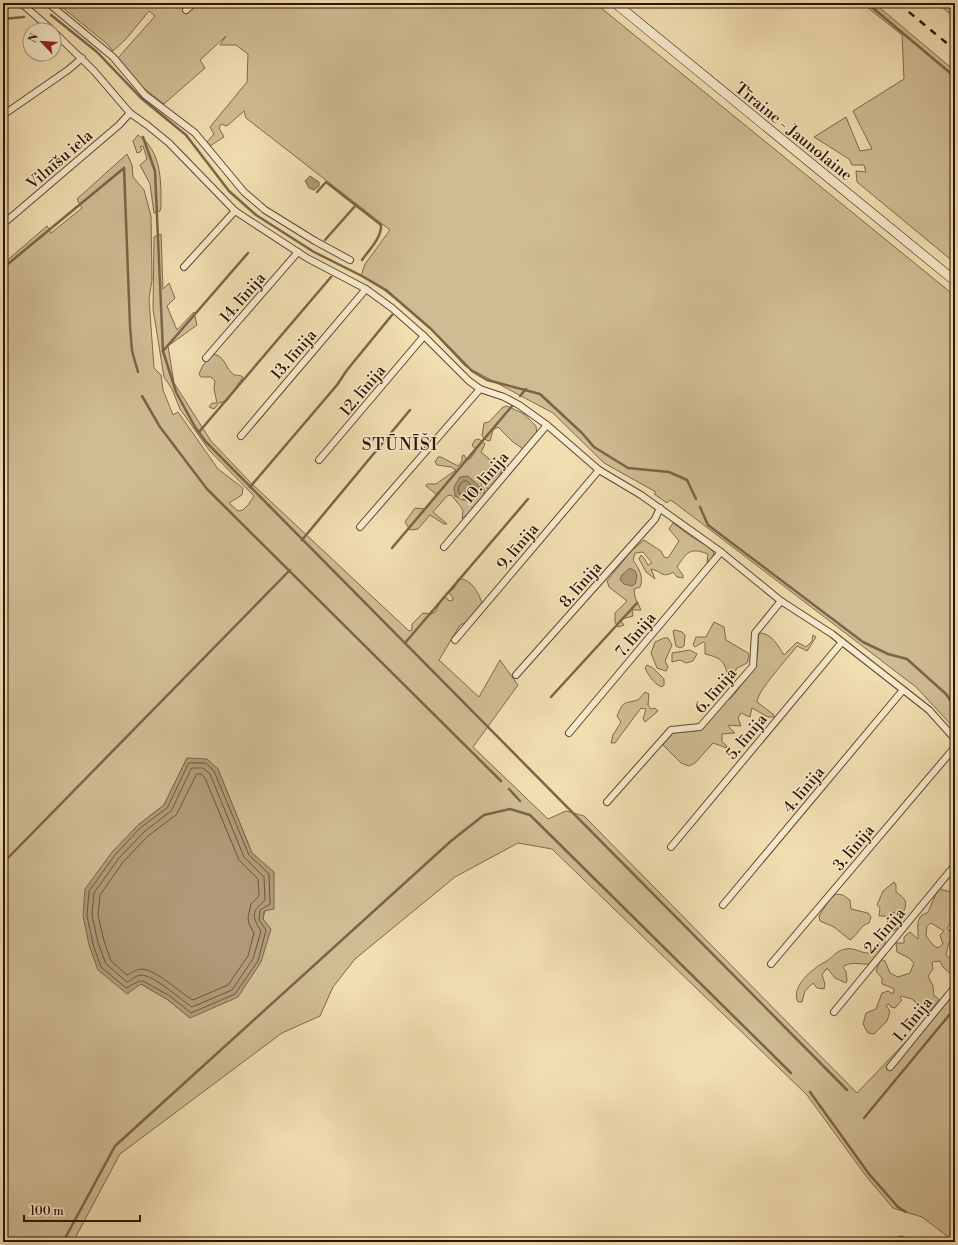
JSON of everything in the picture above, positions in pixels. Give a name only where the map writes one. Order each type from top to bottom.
[{"type":"main road","name":"Tīraine - Jaunolaine","points":[[615,3],[955,281]]},
{"type":"street","points":[[3,8],[10,3]]},
{"type":"street","points":[[21,3],[43,22]]},
{"type":"street","points":[[48,3],[113,56],[145,95],[195,133],[244,192],[265,210],[308,237],[350,260]]},
{"type":"street","points":[[186,10],[194,3]]},
{"type":"street","points":[[62,39],[82,58],[130,113],[169,144],[235,211],[298,252],[366,289],[392,308],[424,336],[469,381],[480,388],[504,396],[547,425],[599,470],[660,508],[721,552],[781,601],[832,634],[929,710],[955,739]]},
{"type":"street","points":[[3,106],[5,114],[68,70],[82,58]]},
{"type":"street","name":"Vilnīšu iela","points":[[3,224],[113,130],[130,113]]},
{"type":"street","points":[[184,267],[235,211]]},
{"type":"street","name":"14. līnija","points":[[206,358],[298,252]]},
{"type":"street","name":"13. līnija","points":[[241,436],[366,289]]},
{"type":"street","name":"12. līnija","points":[[319,460],[424,336]]},
{"type":"street","points":[[360,527],[480,388]]},
{"type":"street","name":"10. līnija","points":[[444,547],[547,425]]},
{"type":"street","name":"9. līnija","points":[[455,640],[599,470]]},
{"type":"street","name":"8. līnija","points":[[516,675],[655,519],[660,508]]},
{"type":"street","name":"7. līnija","points":[[569,733],[721,552]]},
{"type":"street","name":"6. līnija","points":[[607,802],[671,730],[700,727],[753,666],[755,633],[781,601]]},
{"type":"street","name":"5. līnija","points":[[671,847],[842,642]]},
{"type":"street","name":"4. līnija","points":[[723,904],[903,690]]},
{"type":"street","name":"3. līnija","points":[[771,964],[955,747]]},
{"type":"street","name":"2. līnija","points":[[834,1012],[955,865]]},
{"type":"street","name":"1. līnija","points":[[890,1067],[955,987]]},
{"type":"shaded area","points":[[57,3],[187,3],[183,7],[186,12],[196,3],[595,3],[955,296],[955,729],[916,687],[675,503],[670,500],[667,503],[654,494],[656,492],[604,463],[553,413],[465,366],[423,321],[384,290],[361,276],[365,264],[390,230],[246,118],[244,111],[227,126],[221,124],[219,128],[224,137],[210,146],[207,142],[214,134],[210,127],[247,82],[248,54],[236,45],[220,45],[226,36],[200,60],[205,68],[164,104],[141,86],[118,58],[155,16],[149,11],[126,39],[113,51],[107,44]]},
{"type":"shaded area","points":[[862,3],[874,3],[955,71],[955,263],[857,182],[856,171],[866,172],[864,165],[852,165],[849,159],[814,137],[846,117],[860,151],[872,149],[853,111],[904,79],[902,35]]},
{"type":"shaded area","points":[[937,3],[955,3],[955,18]]},
{"type":"shaded area","points":[[138,135],[152,149],[158,167],[161,187],[161,207],[160,211],[154,213],[150,184],[140,165],[147,159],[143,146],[140,147],[142,149],[140,152],[137,153],[133,141]]},
{"type":"shaded area","points":[[127,154],[132,165],[133,177],[144,190],[151,216],[152,280],[149,299],[154,368],[161,375],[163,390],[173,415],[178,412],[218,469],[243,488],[242,495],[229,503],[238,511],[243,510],[254,496],[209,450],[180,409],[172,389],[164,377],[153,309],[154,237],[161,234],[163,289],[169,283],[175,298],[167,306],[177,330],[194,312],[197,325],[168,346],[174,383],[211,441],[251,483],[409,631],[412,630],[412,624],[423,613],[431,614],[435,612],[443,597],[445,596],[449,601],[453,600],[449,593],[455,587],[458,579],[466,580],[473,586],[482,603],[467,622],[460,625],[439,660],[479,697],[500,660],[518,685],[473,747],[548,819],[566,811],[584,816],[857,1093],[955,990],[955,1242],[922,1217],[893,1208],[866,1176],[807,1095],[552,849],[518,843],[455,877],[355,959],[333,987],[320,1016],[282,1033],[120,1154],[73,1242],[3,1242],[3,264],[47,226],[51,233],[82,208],[77,199]],"holes":[[[187,758],[218,769],[252,853],[274,873],[263,919],[190,1018],[168,1000],[141,984],[138,825],[164,805]]]},
{"type":"shaded area","points":[[213,354],[222,359],[233,374],[243,377],[227,401],[219,403],[214,409],[209,407],[212,403],[217,403],[214,389],[215,381],[211,377],[201,377],[199,374],[203,365]]},
{"type":"shaded area","points":[[507,406],[524,414],[536,426],[537,434],[523,449],[512,441],[498,427],[493,430],[490,441],[486,440],[482,436],[484,423],[489,422],[503,407]]},
{"type":"shaded area","points":[[479,439],[485,444],[481,452],[502,470],[498,479],[490,489],[486,488],[482,482],[481,485],[485,490],[482,500],[466,516],[462,518],[463,511],[461,507],[451,495],[447,496],[433,512],[447,524],[444,524],[430,515],[418,529],[410,530],[405,522],[415,508],[426,509],[437,495],[426,486],[427,484],[436,484],[456,470],[451,467],[437,465],[435,462],[438,457],[441,457],[458,466],[462,461],[462,456],[464,455],[467,460],[471,458],[476,450],[472,445],[475,440]]},
{"type":"shaded area","points":[[673,523],[709,547],[714,553],[711,562],[707,564],[708,554],[693,551],[686,554],[677,567],[683,575],[683,578],[677,577],[673,572],[664,575],[651,569],[655,579],[646,572],[639,559],[641,555],[648,565],[652,563],[643,552],[635,553],[633,560],[639,570],[641,583],[640,587],[634,589],[635,597],[641,610],[632,610],[633,616],[622,619],[621,621],[624,625],[618,627],[615,622],[615,613],[627,601],[609,587],[607,581],[631,551],[644,540],[661,551],[664,557],[668,558],[679,541],[669,529]]},
{"type":"shaded area","points":[[714,622],[724,627],[726,640],[748,653],[749,656],[747,663],[737,668],[732,678],[728,676],[725,666],[721,660],[705,654],[705,643],[703,642],[695,647],[693,645],[696,637],[706,637]]},
{"type":"shaded area","points":[[675,630],[682,632],[685,635],[684,646],[680,648],[676,646],[673,631]]},
{"type":"shaded area","points":[[759,633],[768,635],[777,644],[784,655],[797,642],[806,647],[812,641],[813,635],[816,637],[807,651],[797,646],[758,697],[757,702],[774,715],[774,717],[768,717],[752,708],[750,717],[741,713],[738,718],[741,726],[729,725],[735,733],[722,734],[722,742],[727,746],[727,748],[713,743],[695,763],[689,766],[681,763],[663,745],[667,738],[675,732],[691,731],[702,728],[710,721],[721,705],[731,698],[756,663]]},
{"type":"shaded area","points":[[668,638],[672,645],[665,661],[668,667],[666,671],[657,668],[651,653],[655,642]]},
{"type":"shaded area","points":[[690,650],[697,654],[693,661],[686,663],[680,660],[672,662],[672,653]]},
{"type":"shaded area","points":[[647,665],[653,668],[664,679],[664,685],[662,687],[654,682],[650,677],[645,668]]},
{"type":"shaded area","points":[[645,692],[649,694],[648,705],[651,709],[655,708],[658,711],[645,722],[643,719],[646,709],[641,708],[615,743],[611,743],[613,735],[621,722],[617,716],[621,707],[624,704],[638,700]]},
{"type":"shaded area","points":[[894,882],[896,885],[896,892],[904,899],[906,903],[903,913],[899,915],[893,912],[891,913],[902,921],[901,926],[893,931],[890,929],[886,916],[879,916],[880,908],[877,905],[883,891]]},
{"type":"shaded area","points":[[940,889],[955,893],[955,917],[947,928],[949,931],[955,924],[955,940],[949,942],[946,955],[955,963],[955,978],[943,967],[940,961],[932,962],[933,969],[928,976],[933,986],[934,996],[939,1000],[930,1011],[924,1010],[912,999],[901,996],[900,998],[902,1000],[895,1008],[891,1007],[889,1004],[886,1005],[890,1012],[887,1021],[874,1034],[868,1033],[863,1024],[866,1013],[876,1009],[882,993],[888,991],[893,994],[894,991],[893,988],[882,984],[882,978],[876,971],[881,959],[885,961],[890,973],[898,977],[910,973],[914,963],[909,958],[897,952],[896,943],[904,943],[904,937],[910,932],[918,939],[919,920],[922,915],[928,912],[936,894]],"holes":[[[931,923],[944,931],[940,935],[943,944],[938,948],[934,946],[926,936],[927,926]]]},
{"type":"shaded area","points":[[836,894],[843,895],[850,900],[851,909],[868,913],[871,917],[869,923],[863,926],[850,940],[834,927],[820,921],[819,916],[830,899]]},
{"type":"shaded area","points":[[882,940],[885,940],[885,944],[871,964],[854,963],[844,966],[843,968],[846,971],[846,983],[835,978],[828,969],[826,969],[822,975],[825,984],[824,989],[817,988],[813,983],[805,991],[802,1002],[798,1002],[796,996],[800,984],[809,973],[837,952],[852,949],[864,953],[870,953]]},
{"type":"shaded area","points":[[902,1236],[911,1242],[873,1242]]},
{"type":"water","points":[[310,176],[319,182],[319,186],[314,190],[309,188],[305,181]]},
{"type":"water","points":[[468,476],[478,485],[480,488],[480,493],[475,497],[463,500],[455,496],[454,487],[460,477]]},
{"type":"water","points":[[630,568],[635,571],[637,576],[635,584],[632,586],[624,584],[620,580],[622,575]]},
{"type":"water","points":[[187,758],[207,759],[218,769],[252,853],[274,872],[274,909],[264,911],[263,919],[271,929],[261,962],[238,997],[190,1018],[168,1000],[141,984],[127,994],[98,970],[89,945],[83,916],[85,889],[112,852],[138,825],[164,805]]},
{"type":"waterway","points":[[867,3],[955,77]]},
{"type":"waterway","points":[[51,15],[97,52],[141,98],[186,135],[229,191],[256,215],[314,252],[386,290],[431,329],[472,371],[487,380],[540,394],[582,433],[594,447],[628,468],[669,472],[687,480],[696,499]]},
{"type":"waterway","points":[[3,19],[24,17]]},
{"type":"waterway","points":[[143,137],[155,171],[163,351],[176,392],[195,427],[206,442],[847,1090]]},
{"type":"waterway","points":[[124,168],[130,326],[132,351],[138,372]]},
{"type":"waterway","points":[[3,268],[124,168]]},
{"type":"waterway","points":[[317,192],[326,182],[381,225],[381,230],[377,239],[362,260]]},
{"type":"waterway","points":[[325,240],[356,205]]},
{"type":"waterway","points":[[163,351],[248,253]]},
{"type":"waterway","points":[[199,432],[331,277]]},
{"type":"waterway","points":[[250,487],[337,385],[347,370],[392,315]]},
{"type":"waterway","points":[[520,396],[526,389]]},
{"type":"waterway","points":[[142,396],[160,427],[207,489],[501,781]]},
{"type":"waterway","points":[[392,548],[512,406]]},
{"type":"waterway","points":[[302,540],[410,410]]},
{"type":"waterway","points":[[405,643],[528,499]]},
{"type":"waterway","points":[[700,507],[708,525],[863,642],[888,654],[907,659],[946,694],[955,707]]},
{"type":"waterway","points":[[3,863],[290,570]]},
{"type":"waterway","points":[[551,697],[637,603]]},
{"type":"waterway","points":[[509,789],[520,801]]},
{"type":"waterway","points":[[63,1242],[115,1146],[451,841],[484,815],[510,809],[530,815],[791,1073]]},
{"type":"waterway","points":[[864,1118],[955,1008]]},
{"type":"waterway","points":[[810,1092],[869,1174],[898,1207],[906,1212]]},
{"type":"railway","points":[[898,3],[955,50]]},
{"type":"district","name":"STŪNĪŠI","points":[[400,444]]}]
